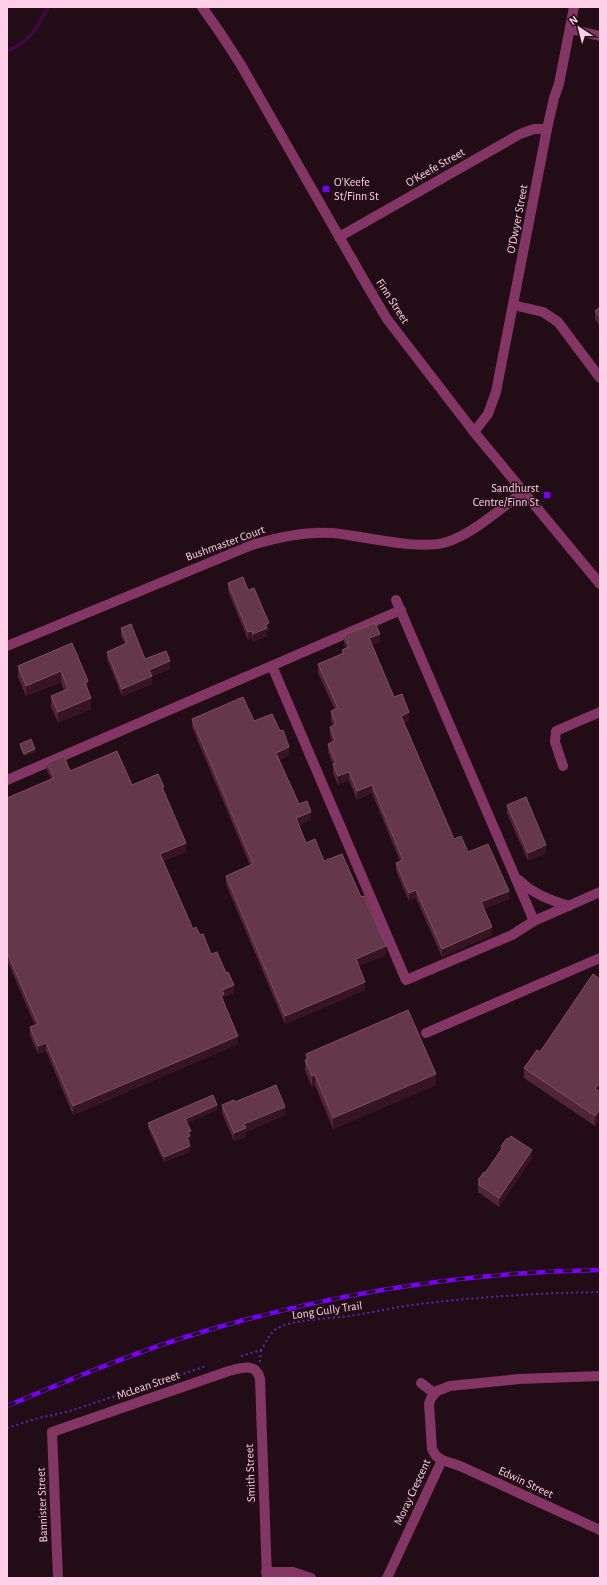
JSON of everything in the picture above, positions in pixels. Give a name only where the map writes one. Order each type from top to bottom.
[{"type":"street","name":"Finn Street","points":[[202,7],[241,65],[387,318],[474,432],[599,580]]},
{"type":"street","name":"O'Dwyer Street","points":[[474,432],[488,414],[494,399],[547,129],[554,98],[559,84],[574,7]]},
{"type":"street","points":[[570,29],[600,36]]},
{"type":"street","name":"O'Keefe Street","points":[[339,237],[520,134],[534,128],[547,129]]},
{"type":"street","points":[[513,305],[543,312],[558,322],[600,378]]},
{"type":"street","name":"Bushmaster Court","points":[[7,646],[252,545],[274,539],[316,533],[415,544],[439,544],[459,537],[471,530],[524,492]]},
{"type":"street","points":[[396,600],[534,921]]},
{"type":"street","points":[[7,780],[401,610]]},
{"type":"street","points":[[272,666],[406,980],[512,935],[534,921],[600,892]]},
{"type":"street","points":[[563,766],[554,742],[556,731],[600,712]]},
{"type":"street","points":[[516,878],[527,888],[544,898],[569,906]]},
{"type":"street","points":[[426,1033],[600,958]]},
{"type":"street","name":"McLean Street","points":[[52,1432],[229,1371],[245,1367],[254,1368]]},
{"type":"street","name":"Smith Street","points":[[254,1368],[260,1379],[267,1575]]},
{"type":"street","points":[[421,1383],[434,1394],[441,1389],[457,1386],[519,1379],[600,1376]]},
{"type":"street","name":"Moray Crescent","points":[[387,1578],[442,1460],[436,1456],[432,1449],[429,1404],[434,1394]]},
{"type":"street","name":"Bannister Street","points":[[52,1432],[58,1578]]},
{"type":"street","name":"Edwin Street","points":[[442,1460],[460,1466],[600,1530]]},
{"type":"street","points":[[267,1575],[293,1572],[311,1578]]},
{"type":"path","name":"Long Gully Trail","points":[[235,1358],[261,1350],[271,1333],[281,1326],[292,1323],[348,1316],[411,1305],[531,1294],[600,1292]]},
{"type":"path","points":[[7,1428],[70,1411],[207,1366]]},
{"type":"building","points":[[600,307],[600,318],[595,311]]},
{"type":"building","points":[[243,577],[248,590],[254,588],[269,623],[265,625],[267,628],[253,634],[252,631],[248,632],[228,583]]},
{"type":"building","points":[[375,623],[380,634],[369,638],[394,697],[402,694],[409,712],[401,716],[454,839],[461,836],[468,852],[488,844],[509,891],[481,902],[492,927],[442,949],[416,890],[409,893],[396,863],[403,860],[372,785],[357,791],[349,772],[338,776],[333,764],[336,763],[328,744],[335,741],[330,727],[336,724],[331,711],[338,708],[318,664],[344,653],[342,650],[349,647],[344,635]]},
{"type":"building","points":[[131,624],[145,659],[166,651],[170,661],[149,670],[152,676],[122,689],[107,652],[127,643],[121,628]]},
{"type":"building","points":[[72,643],[88,681],[85,683],[91,698],[58,712],[51,696],[68,689],[61,671],[26,686],[18,666]]},
{"type":"building","points":[[243,697],[254,721],[272,714],[280,731],[283,730],[289,747],[276,753],[299,804],[307,801],[311,812],[296,818],[306,843],[315,839],[324,861],[342,854],[361,897],[364,896],[386,946],[356,959],[365,982],[285,1016],[226,876],[253,864],[192,719]]},
{"type":"building","points":[[31,739],[35,749],[24,754],[20,744]]},
{"type":"building","points":[[117,751],[132,785],[158,774],[164,787],[162,787],[186,843],[160,854],[193,929],[196,927],[200,935],[203,934],[211,954],[217,952],[226,973],[228,972],[234,985],[222,990],[224,994],[221,996],[238,1036],[73,1106],[46,1043],[38,1046],[30,1027],[38,1024],[7,952],[7,798],[54,778],[47,763],[64,756],[70,771]]},
{"type":"building","points":[[526,797],[546,845],[528,853],[507,805]]},
{"type":"building","points":[[593,974],[600,979],[600,1083],[595,1089],[600,1092],[600,1109],[595,1116],[524,1068],[537,1050],[540,1052]]},
{"type":"building","points":[[408,1010],[436,1074],[333,1118],[315,1075],[312,1076],[305,1060],[308,1058],[306,1054]]},
{"type":"building","points":[[276,1085],[285,1107],[244,1124],[246,1128],[234,1133],[222,1105],[234,1100],[235,1102]]},
{"type":"building","points":[[213,1095],[217,1105],[185,1119],[191,1131],[188,1132],[190,1136],[187,1137],[190,1146],[164,1157],[148,1123]]},
{"type":"building","points":[[511,1136],[532,1150],[499,1198],[478,1184],[480,1181],[478,1180],[484,1172],[485,1173],[503,1147],[501,1146],[507,1138],[508,1139]]},
{"type":"waterway","points":[[7,51],[22,43],[32,34],[48,7]]},
{"type":"railway","points":[[7,1406],[157,1346],[282,1310],[387,1289],[440,1281],[546,1272],[600,1270]]},
{"type":"place","name":"O'Keefe St/Finn St","points":[[326,189]]},
{"type":"place","name":"Sandhurst Centre/Finn St","points":[[547,495]]}]
